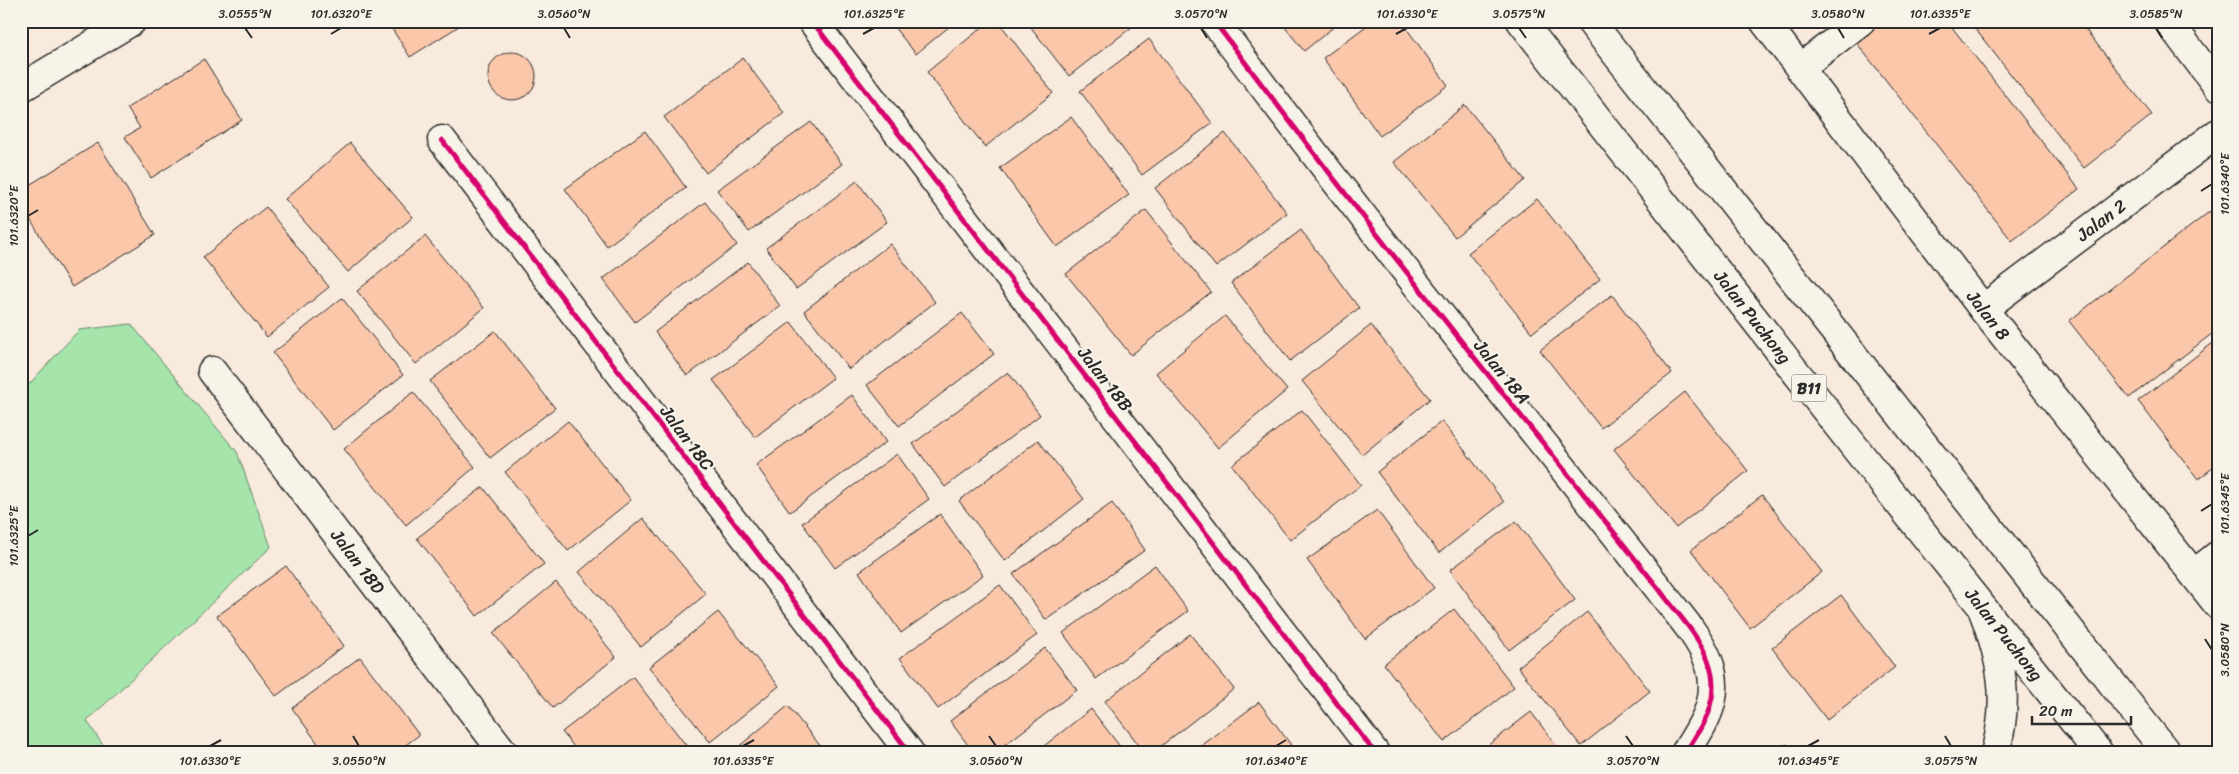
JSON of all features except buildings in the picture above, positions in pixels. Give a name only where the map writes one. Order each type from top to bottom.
[{"type":"street","name":"Jalan 18B","points":[[812,21],[1376,753]]},
{"type":"street","name":"Jalan 18A","points":[[1214,21],[1461,342],[1690,629],[1707,658],[1714,682],[1712,703],[1686,753]]},
{"type":"street","name":"Jalan Puchong","points":[[1521,21],[1981,606],[2099,753]]},
{"type":"street","points":[[1590,21],[2167,753]]},
{"type":"street","name":"Jalan 8","points":[[1764,21],[1983,309],[2218,605]]},
{"type":"street","points":[[1800,68],[1861,21]]},
{"type":"street","points":[[21,88],[131,22]]},
{"type":"street","points":[[2170,22],[2218,87]]},
{"type":"street","name":"Jalan 2","points":[[1983,309],[2218,132]]},
{"type":"street","name":"Jalan 18C","points":[[442,140],[910,753]]},
{"type":"street","name":"Jalan 18D","points":[[212,371],[504,753]]},
{"type":"street","points":[[2194,574],[2218,555]]},
{"type":"street","points":[[1981,606],[1994,640],[2000,667],[2003,698],[2003,722],[1995,753]]},
{"type":"green space","points":[[131,324],[237,452],[271,547],[87,721],[108,753],[21,753],[21,393],[79,330]]},
{"type":"cycle path","points":[[812,21],[1375,753]]},
{"type":"cycle path","points":[[1214,21],[1380,238],[1686,623],[1704,650],[1712,673],[1712,698],[1705,720],[1685,753]]},
{"type":"cycle path","points":[[442,140],[910,753]]}]
